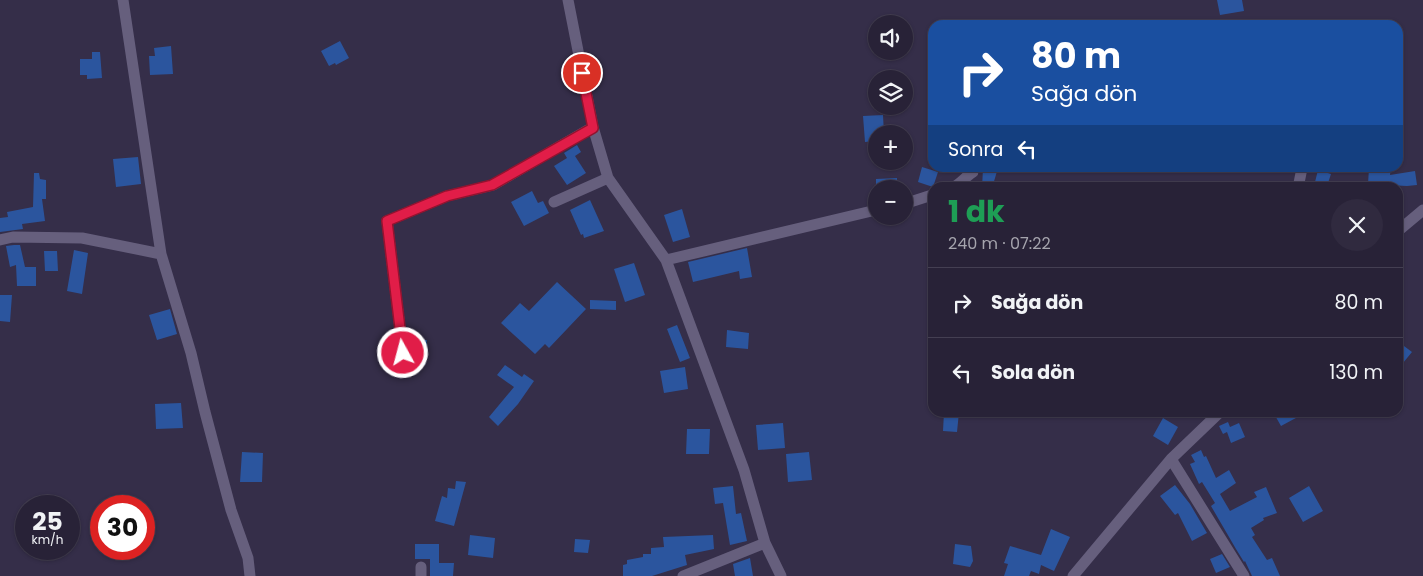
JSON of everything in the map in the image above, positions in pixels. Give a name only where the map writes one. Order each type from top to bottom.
[{"type":"street","points":[[123,0],[161,254],[191,353],[204,412],[231,510],[248,558],[250,576]]},
{"type":"street","points":[[568,0],[593,128],[608,178],[666,260],[744,470],[765,543],[781,576]]},
{"type":"street","points":[[403,353],[387,221],[447,196],[492,185],[593,128]]},
{"type":"street","points":[[962,182],[973,172]]},
{"type":"street","points":[[554,202],[608,178]]},
{"type":"street","points":[[913,201],[928,196]]},
{"type":"street","points":[[1403,228],[1423,210]]},
{"type":"street","points":[[666,260],[868,212]]},
{"type":"street","points":[[0,240],[12,237],[82,238],[161,254]]},
{"type":"street","points":[[1073,576],[1171,459],[1215,417]]},
{"type":"street","points":[[1171,459],[1244,576]]},
{"type":"street","points":[[683,576],[765,543]]},
{"type":"building","points":[[1217,0],[1242,0],[1244,11],[1220,15]]},
{"type":"building","points":[[340,41],[349,58],[336,65],[335,63],[329,66],[321,51]]},
{"type":"building","points":[[171,46],[173,74],[150,75],[149,56],[155,56],[154,48]]},
{"type":"building","points":[[92,52],[100,52],[102,78],[87,79],[87,75],[80,75],[80,59],[92,59]]},
{"type":"building","points":[[883,115],[884,125],[868,125],[868,142],[865,142],[863,116]]},
{"type":"building","points":[[577,145],[581,152],[575,156],[586,173],[567,185],[554,166],[567,158],[564,153]]},
{"type":"building","points":[[138,157],[141,184],[116,187],[113,159]]},
{"type":"building","points":[[922,167],[928,169],[928,172],[938,172],[935,182],[928,182],[928,185],[918,182]]},
{"type":"building","points":[[1415,171],[1417,185],[1403,186],[1403,182],[1368,182],[1369,172],[1390,172],[1390,175]]},
{"type":"building","points":[[983,172],[997,172],[994,182],[982,182]]},
{"type":"building","points":[[1318,172],[1331,174],[1328,182],[1315,182]]},
{"type":"building","points":[[34,173],[39,173],[40,179],[46,180],[46,199],[42,199],[45,221],[22,224],[23,229],[0,232],[0,218],[8,217],[7,212],[33,207]]},
{"type":"building","points":[[897,178],[897,180],[876,180]]},
{"type":"building","points":[[532,191],[538,203],[543,201],[549,213],[524,226],[511,202]]},
{"type":"building","points":[[590,200],[604,231],[584,238],[570,210]]},
{"type":"building","points":[[682,209],[690,237],[673,242],[664,215]]},
{"type":"building","points":[[20,245],[25,267],[36,267],[36,286],[17,286],[16,265],[10,267],[6,246]]},
{"type":"building","points":[[747,248],[752,277],[740,279],[739,271],[693,282],[688,262]]},
{"type":"building","points":[[74,250],[88,253],[82,294],[67,291]]},
{"type":"building","points":[[44,251],[57,251],[58,271],[45,271]]},
{"type":"building","points":[[634,263],[645,295],[625,302],[614,269]]},
{"type":"building","points":[[557,282],[586,309],[549,348],[545,344],[535,354],[501,323],[520,303],[529,311]]},
{"type":"building","points":[[0,295],[12,295],[10,322],[0,321]]},
{"type":"building","points":[[590,300],[616,301],[616,310],[590,309]]},
{"type":"building","points":[[170,309],[177,334],[157,340],[149,315]]},
{"type":"building","points":[[677,325],[690,358],[680,362],[667,329]]},
{"type":"building","points":[[727,330],[749,333],[748,349],[726,347]]},
{"type":"building","points":[[410,339],[427,340],[425,365],[409,364]]},
{"type":"building","points":[[1404,346],[1412,352],[1403,363]]},
{"type":"building","points":[[505,365],[522,377],[524,374],[534,381],[518,404],[498,426],[489,417],[514,387],[497,375]]},
{"type":"building","points":[[685,367],[688,389],[664,393],[660,371]]},
{"type":"building","points":[[181,403],[183,428],[156,429],[155,404]]},
{"type":"building","points":[[944,417],[958,417],[957,432],[943,431]]},
{"type":"building","points":[[1276,417],[1298,417],[1281,426]]},
{"type":"building","points":[[1163,418],[1178,427],[1168,445],[1153,436]]},
{"type":"building","points":[[1228,422],[1230,427],[1239,423],[1245,437],[1231,443],[1227,432],[1223,434],[1219,426]]},
{"type":"building","points":[[783,423],[785,448],[758,450],[756,425]]},
{"type":"building","points":[[687,429],[710,429],[709,454],[686,454]]},
{"type":"building","points":[[1201,450],[1204,457],[1206,456],[1216,478],[1229,470],[1236,483],[1220,494],[1230,511],[1257,497],[1254,492],[1266,487],[1277,513],[1263,518],[1264,520],[1251,528],[1255,535],[1252,537],[1267,560],[1272,558],[1280,576],[1252,576],[1245,561],[1211,506],[1215,503],[1202,482],[1199,484],[1190,464],[1195,462],[1191,455]]},
{"type":"building","points":[[242,452],[263,453],[262,482],[240,482]]},
{"type":"building","points":[[809,452],[812,480],[788,482],[786,454]]},
{"type":"building","points":[[456,481],[466,482],[454,526],[435,521],[442,496],[447,498],[448,488],[455,489]]},
{"type":"building","points":[[1175,485],[1190,504],[1207,533],[1192,541],[1178,513],[1175,515],[1160,496]]},
{"type":"building","points":[[733,486],[736,514],[741,513],[747,541],[730,545],[723,503],[715,504],[713,488]]},
{"type":"building","points":[[1309,486],[1323,511],[1303,522],[1289,498]]},
{"type":"building","points":[[1051,529],[1070,537],[1054,571],[1041,565],[1039,574],[1031,571],[1029,576],[1004,576],[1008,564],[1004,563],[1010,546],[1041,555]]},
{"type":"building","points":[[470,535],[495,538],[493,558],[468,555]]},
{"type":"building","points":[[713,535],[714,549],[685,555],[687,565],[652,576],[623,576],[623,565],[627,564],[627,560],[643,557],[643,554],[651,554],[651,548],[664,547],[663,537]]},
{"type":"building","points":[[575,539],[590,540],[588,553],[574,552]]},
{"type":"building","points":[[415,544],[439,544],[439,563],[454,563],[453,576],[430,576],[430,559],[415,559]]},
{"type":"building","points":[[955,544],[971,546],[973,561],[970,567],[953,564]]},
{"type":"building","points":[[1222,554],[1230,567],[1216,573],[1210,559]]},
{"type":"building","points":[[750,558],[753,576],[735,576],[733,564]]},
{"type":"route","points":[[403,353],[387,221],[447,196],[492,185],[593,128],[582,73]]}]
